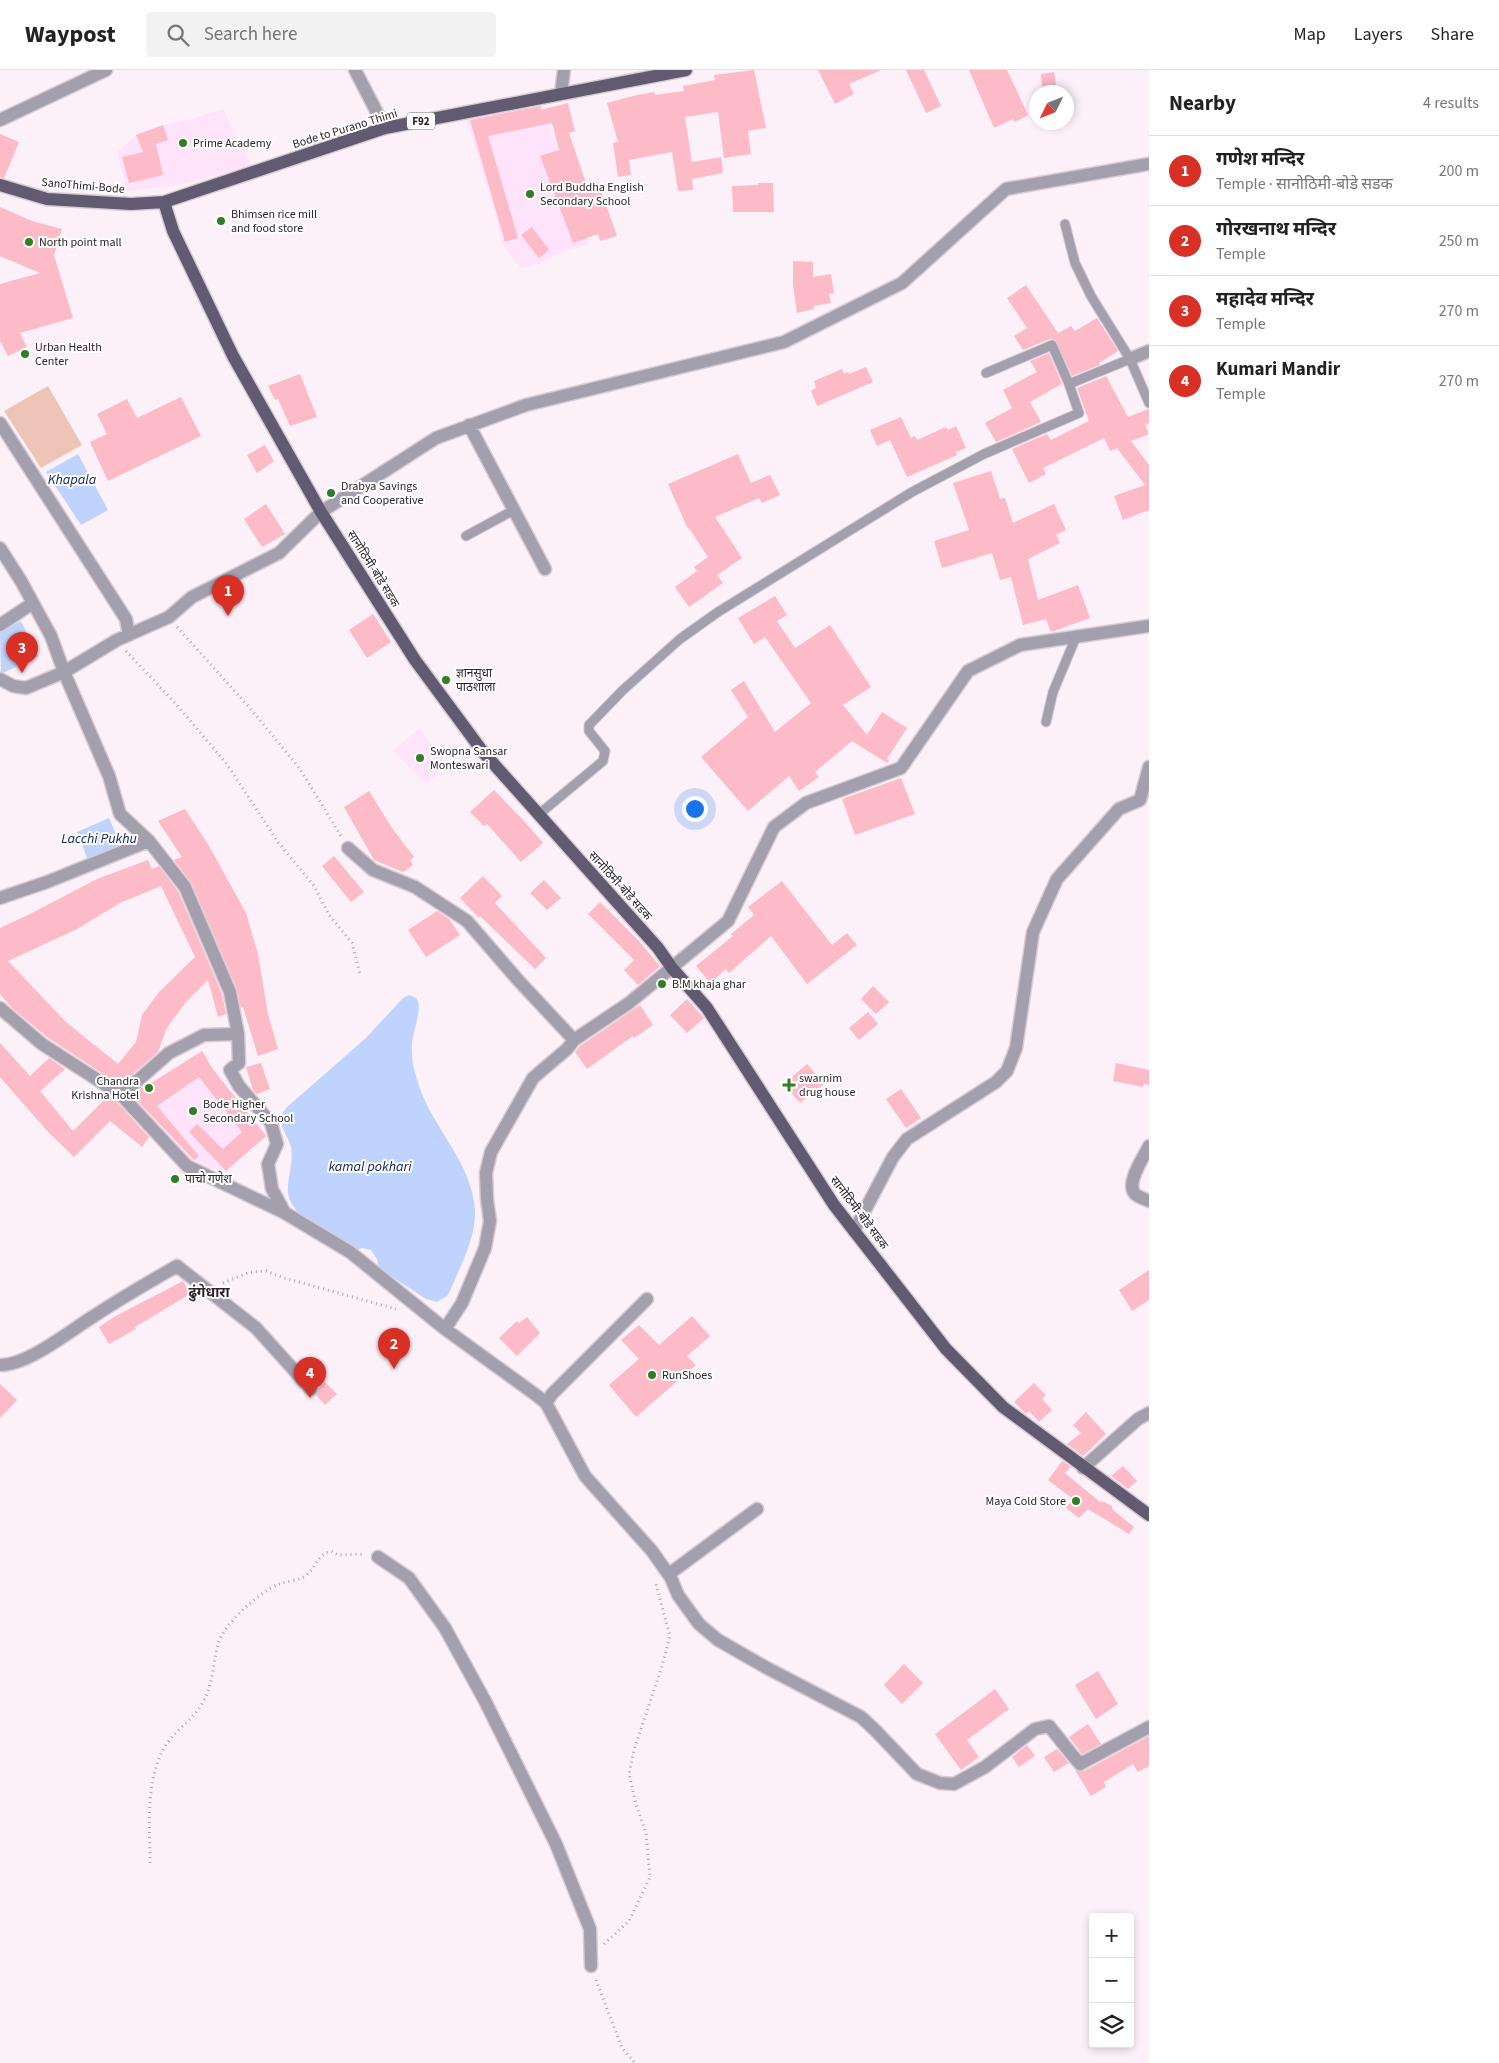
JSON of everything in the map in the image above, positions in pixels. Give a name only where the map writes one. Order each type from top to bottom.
[{"type":"main road","name":"Bode to Purano Thimi","points":[[164,202],[385,128],[686,70]]},
{"type":"main road","name":"SanoThimi-Bode","points":[[0,185],[47,199],[131,204],[164,202]]},
{"type":"main road","name":"सानोठिमी-बोडे सडक","points":[[164,202],[173,231],[233,356],[321,512],[415,660],[483,752],[658,948],[672,968],[708,1008],[834,1205],[946,1349],[1002,1407],[1149,1515]]},
{"type":"street","points":[[0,120],[106,70]]},
{"type":"street","points":[[355,70],[385,128]]},
{"type":"street","points":[[561,93],[564,70]]},
{"type":"street","points":[[0,679],[13,686],[26,688],[64,672],[123,638],[169,618],[192,597],[279,552],[321,512],[436,438],[526,405],[784,342],[902,283],[1006,189],[1149,164]]},
{"type":"street","points":[[1130,359],[1149,351]]},
{"type":"street","points":[[0,423],[126,619],[123,638]]},
{"type":"street","points":[[469,425],[545,569]]},
{"type":"street","points":[[1,550],[22,581],[51,636],[64,672],[109,776],[120,814],[149,841],[185,887],[230,992],[238,1034],[239,1064],[230,1070],[239,1086],[271,1123],[277,1144],[268,1164],[272,1189],[285,1213]]},
{"type":"street","points":[[0,625],[33,603]]},
{"type":"street","points":[[445,1329],[462,1303],[485,1248],[490,1221],[486,1173],[491,1152],[534,1078],[567,1049],[574,1040],[629,1003],[728,921],[774,827],[806,804],[901,768],[968,671],[1020,645],[1149,626]]},
{"type":"street","points":[[854,1231],[893,1157],[907,1139],[996,1082],[1007,1071],[1016,1048],[1033,932],[1058,879],[1119,809],[1144,800],[1149,767]]},
{"type":"street","points":[[0,898],[47,882],[149,841]]},
{"type":"street","points":[[348,848],[373,870],[415,887],[468,921],[518,980],[574,1040]]},
{"type":"street","points":[[0,1008],[42,1044],[121,1096],[187,1166],[285,1213],[350,1252],[445,1329],[546,1403],[586,1476],[652,1551],[669,1574],[678,1595],[699,1624],[718,1640],[860,1717],[875,1730],[916,1774],[940,1784],[954,1784],[984,1767],[1035,1730],[1049,1726],[1065,1743],[1071,1754],[1080,1764],[1149,1727]]},
{"type":"street","points":[[121,1096],[169,1053],[204,1035],[238,1034]]},
{"type":"street","points":[[1149,1146],[1132,1180],[1135,1194],[1149,1202]]},
{"type":"street","points":[[0,1366],[10,1366],[54,1342],[93,1316],[177,1266],[256,1328],[311,1389]]},
{"type":"street","points":[[546,1403],[552,1394],[647,1299]]},
{"type":"street","points":[[1083,1468],[1138,1419],[1149,1412]]},
{"type":"street","points":[[669,1574],[757,1510]]},
{"type":"street","points":[[378,1557],[409,1578],[445,1628],[485,1701],[556,1844],[584,1912],[590,1929],[591,1966]]},
{"type":"lane","points":[[1065,224],[1075,263],[1087,288],[1130,359],[1149,403]]},
{"type":"lane","points":[[538,815],[603,760],[605,751],[589,731],[589,725],[623,690],[680,638],[718,612],[912,492],[984,454],[1079,413],[1052,345],[986,373]]},
{"type":"lane","points":[[1069,384],[1130,359]]},
{"type":"lane","points":[[466,536],[514,510]]},
{"type":"lane","points":[[1046,722],[1052,692],[1076,636]]},
{"type":"path","points":[[169,618],[300,769],[348,848]]},
{"type":"path","points":[[123,638],[226,763],[278,842],[314,886],[329,915],[352,943],[360,974]]},
{"type":"path","points":[[13,653],[20,665]]},
{"type":"path","points":[[209,1293],[224,1282],[250,1272],[266,1271],[284,1278],[398,1310]]},
{"type":"path","points":[[150,1863],[150,1810],[153,1778],[164,1748],[181,1726],[194,1716],[204,1701],[219,1642],[229,1622],[278,1585],[306,1576],[322,1554],[331,1550],[338,1555],[362,1553],[378,1557]]},
{"type":"path","points":[[635,2063],[622,2048],[591,1966],[593,1954],[629,1921],[650,1877],[646,1834],[629,1774],[634,1750],[670,1636],[654,1578]]},
{"type":"shaded area","name":"Lord Buddha English Secondary School","points":[[540,100],[589,244],[551,256],[540,264],[520,268],[505,249],[471,133],[463,113]]},
{"type":"shaded area","name":"Prime Academy","points":[[223,109],[252,167],[178,185],[127,191],[117,152],[136,135],[163,125],[192,119]]},
{"type":"shaded area","points":[[48,386],[82,445],[41,468],[4,411]]},
{"type":"shaded area","name":"Swopna Sansar Monteswari","points":[[420,728],[446,766],[426,784],[393,751]]},
{"type":"shaded area","name":"Bode Higher Secondary School","points":[[202,1051],[212,1068],[256,1123],[268,1135],[226,1171],[189,1164],[129,1100],[142,1089]]},
{"type":"water","name":"Khapala","points":[[78,454],[108,510],[81,525],[46,472]]},
{"type":"water","points":[[21,621],[38,656],[1,674],[0,632]]},
{"type":"water","name":"Lacchi Pukhu","points":[[109,818],[121,846],[88,860],[77,832]]},
{"type":"water","name":"kamal pokhari","points":[[409,995],[416,998],[419,1007],[412,1040],[412,1061],[415,1072],[422,1094],[466,1175],[472,1192],[475,1211],[473,1231],[463,1262],[447,1296],[437,1302],[426,1299],[379,1268],[377,1259],[371,1250],[362,1248],[353,1251],[314,1227],[297,1211],[288,1193],[292,1153],[281,1123],[281,1118],[286,1108],[366,1038],[403,998]]},
{"type":"building","points":[[754,70],[766,128],[748,131],[751,154],[724,158],[718,112],[685,117],[692,162],[721,157],[723,173],[692,179],[693,190],[678,191],[672,152],[629,160],[631,175],[618,177],[613,143],[618,142],[607,103],[654,92],[655,95],[684,91],[683,86],[715,80],[714,75]]},
{"type":"building","points":[[818,70],[881,70],[849,84],[854,94],[835,104]]},
{"type":"building","points":[[906,70],[924,70],[941,106],[926,113]]},
{"type":"building","points":[[969,70],[1007,70],[1028,115],[1015,122],[1013,119],[994,128]]},
{"type":"building","points":[[1054,72],[1056,85],[1042,85],[1041,74]]},
{"type":"building","points":[[568,103],[575,131],[569,133],[587,186],[598,182],[617,236],[600,241],[598,234],[573,243],[540,156],[559,150],[552,123],[488,136],[518,238],[505,242],[470,120],[541,106],[541,110]]},
{"type":"building","points":[[163,125],[168,140],[156,144],[163,175],[129,183],[122,157],[143,152],[136,135]]},
{"type":"building","points":[[0,134],[19,142],[4,178],[0,177]]},
{"type":"building","points":[[758,183],[773,183],[774,212],[733,212],[732,186],[758,185]]},
{"type":"building","points":[[0,207],[32,221],[62,229],[54,255],[73,318],[20,333],[27,347],[8,356],[0,341],[0,284],[40,273],[0,256]]},
{"type":"building","points":[[532,227],[549,250],[539,258],[521,235]]},
{"type":"building","points":[[793,261],[813,262],[813,277],[831,274],[834,293],[829,294],[831,303],[814,306],[814,309],[797,313],[793,285]]},
{"type":"building","points":[[1026,285],[1058,333],[1071,326],[1075,331],[1097,318],[1118,351],[1099,363],[1100,365],[1072,376],[1055,340],[1050,339],[1023,350],[1014,336],[1027,328],[1007,298]]},
{"type":"building","points":[[1049,353],[1062,384],[1030,402],[1041,422],[996,442],[985,423],[1012,408],[1003,390],[1037,372],[1030,361]]},
{"type":"building","points":[[866,367],[873,382],[817,406],[811,391],[816,388],[814,381],[842,369],[844,374],[848,372],[849,374]]},
{"type":"building","points":[[300,374],[317,417],[290,426],[278,399],[275,400],[268,386]]},
{"type":"building","points":[[1106,376],[1128,417],[1149,409],[1149,423],[1145,425],[1149,434],[1131,441],[1149,465],[1149,510],[1123,520],[1114,496],[1145,485],[1117,448],[1110,451],[1104,438],[1043,468],[1046,474],[1029,483],[1012,449],[1047,434],[1051,440],[1089,421],[1077,388]]},
{"type":"building","points":[[181,397],[201,436],[108,481],[90,442],[107,434],[97,414],[127,399],[137,418]]},
{"type":"building","points":[[901,417],[911,438],[915,436],[917,440],[946,427],[948,430],[956,426],[966,448],[956,452],[957,455],[907,477],[890,440],[877,446],[870,430]]},
{"type":"building","points":[[265,445],[274,461],[257,473],[247,455]]},
{"type":"building","points":[[738,454],[751,483],[770,475],[780,495],[762,503],[759,498],[715,517],[742,558],[717,575],[723,583],[689,607],[675,587],[697,571],[694,567],[708,557],[688,529],[668,484]]},
{"type":"building","points":[[991,471],[1000,499],[1005,498],[1013,523],[1054,504],[1066,530],[1056,535],[1060,543],[1028,559],[1038,600],[1078,585],[1090,618],[1051,632],[1046,619],[1023,625],[1011,577],[1000,580],[992,553],[942,568],[934,541],[969,530],[953,483]]},
{"type":"building","points":[[266,504],[285,534],[262,547],[244,519]]},
{"type":"building","points":[[775,596],[787,615],[777,621],[795,648],[830,625],[871,687],[843,705],[867,735],[882,712],[907,728],[887,759],[889,761],[887,763],[852,741],[815,772],[819,777],[799,791],[789,776],[748,811],[701,757],[748,717],[731,690],[744,681],[775,732],[811,703],[765,637],[754,644],[738,618]]},
{"type":"building","points":[[373,614],[391,642],[367,658],[349,630]]},
{"type":"building","points":[[901,778],[915,814],[855,835],[842,799]]},
{"type":"building","points":[[494,790],[543,843],[521,862],[487,824],[484,826],[470,812]]},
{"type":"building","points":[[369,791],[392,828],[414,857],[410,860],[413,865],[403,872],[374,860],[344,807]]},
{"type":"building","points":[[185,809],[209,846],[246,913],[258,954],[268,1014],[278,1049],[258,1056],[243,1007],[241,1008],[237,989],[192,884],[174,860],[182,857],[158,821]]},
{"type":"building","points":[[334,856],[364,892],[351,902],[322,866]]},
{"type":"building","points":[[148,860],[152,869],[159,866],[178,891],[222,994],[226,1014],[218,1017],[208,980],[186,1002],[171,1022],[158,1052],[120,1085],[47,1037],[12,1008],[0,994],[0,928],[97,879]],"holes":[[[161,886],[195,957],[159,992],[142,1015],[136,1042],[118,1064],[66,1022],[8,961],[77,929],[120,903]]]},
{"type":"building","points":[[483,876],[502,896],[495,903],[546,958],[535,969],[460,898]]},
{"type":"building","points":[[544,880],[561,898],[547,910],[530,893]]},
{"type":"building","points":[[782,881],[832,945],[847,933],[857,945],[807,984],[771,936],[729,973],[726,969],[710,983],[696,966],[733,936],[731,934],[754,915],[748,907]]},
{"type":"building","points":[[600,902],[639,941],[660,966],[638,985],[624,970],[634,960],[588,914]]},
{"type":"building","points":[[437,911],[449,919],[460,935],[426,957],[408,930]]},
{"type":"building","points":[[873,986],[889,1002],[876,1014],[861,999]]},
{"type":"building","points":[[687,999],[704,1018],[687,1033],[670,1015]]},
{"type":"building","points":[[640,1005],[653,1025],[634,1038],[633,1036],[587,1069],[575,1052],[580,1046]]},
{"type":"building","points":[[868,1012],[878,1024],[859,1040],[849,1028]]},
{"type":"building","points":[[0,1043],[30,1076],[49,1058],[65,1069],[40,1091],[73,1131],[108,1096],[116,1101],[149,1137],[142,1147],[110,1121],[74,1157],[48,1132],[0,1077]]},
{"type":"building","points":[[202,1051],[212,1068],[266,1136],[226,1171],[189,1132],[197,1124],[223,1149],[242,1132],[199,1077],[157,1106],[199,1156],[194,1160],[133,1096],[146,1084],[145,1087]]},
{"type":"building","points":[[261,1063],[270,1089],[257,1094],[253,1090],[246,1067]]},
{"type":"building","points":[[1116,1063],[1149,1070],[1149,1085],[1144,1084],[1143,1087],[1113,1081]]},
{"type":"building","points":[[807,1064],[824,1084],[800,1103],[784,1084]]},
{"type":"building","points":[[901,1089],[921,1118],[906,1128],[886,1099]]},
{"type":"building","points":[[1149,1270],[1149,1300],[1132,1311],[1119,1290]]},
{"type":"building","points":[[183,1281],[190,1294],[109,1344],[99,1327],[114,1317]]},
{"type":"building","name":"RunShoes","points":[[692,1316],[710,1336],[687,1356],[696,1365],[636,1417],[609,1385],[639,1359],[621,1340],[639,1325],[659,1345]]},
{"type":"building","points":[[527,1317],[540,1333],[517,1356],[499,1338],[517,1321],[519,1323]]},
{"type":"building","points":[[325,1382],[337,1394],[325,1405],[316,1395],[319,1388]]},
{"type":"building","points":[[1034,1383],[1046,1395],[1042,1399],[1052,1410],[1039,1422],[1029,1411],[1026,1414],[1014,1402]]},
{"type":"building","points":[[0,1384],[17,1400],[0,1418]]},
{"type":"building","points":[[1086,1412],[1106,1434],[1083,1456],[1067,1444],[1081,1433],[1073,1425]]},
{"type":"building","points":[[1062,1461],[1071,1467],[1065,1473],[1100,1502],[1112,1506],[1112,1509],[1134,1527],[1129,1534],[1088,1509],[1079,1518],[1066,1508],[1073,1499],[1048,1480]]},
{"type":"building","points":[[1123,1466],[1137,1481],[1128,1489],[1111,1476]]},
{"type":"building","points":[[904,1664],[923,1683],[902,1704],[884,1685]]},
{"type":"building","points":[[1098,1671],[1118,1704],[1096,1719],[1075,1685]]},
{"type":"building","points":[[995,1689],[1009,1709],[967,1740],[979,1757],[961,1770],[935,1734]]},
{"type":"building","points":[[1088,1724],[1101,1744],[1082,1754],[1069,1737]]},
{"type":"building","points":[[1149,1736],[1149,1766],[1138,1772],[1133,1764],[1104,1782],[1106,1787],[1091,1796],[1075,1770],[1084,1771]]},
{"type":"building","points":[[1027,1745],[1035,1756],[1019,1767],[1012,1757]]},
{"type":"building","points":[[1057,1749],[1069,1763],[1054,1772],[1044,1757]]},
{"type":"place","name":"Prime Academy","points":[[183,143]]},
{"type":"place","name":"Lord Buddha English Secondary School","points":[[530,194]]},
{"type":"place","name":"Bhimsen rice mill and food store","points":[[221,221]]},
{"type":"place","name":"North point mall","points":[[29,242]]},
{"type":"place","name":"Urban Health Center","points":[[25,354]]},
{"type":"place","name":"Drabya Savings and Cooperative","points":[[331,493]]},
{"type":"place","name":"गणेश मन्दिर","points":[[228,616]]},
{"type":"place","name":"महादेव मन्दिर","points":[[22,673]]},
{"type":"place","name":"ज्ञानसुधा पाठशाला","points":[[446,680]]},
{"type":"place","name":"Swopna Sansar Monteswari","points":[[420,758]]},
{"type":"place","name":"B.M khaja ghar","points":[[662,984]]},
{"type":"place","name":"swarnim drug house","points":[[789,1085]]},
{"type":"place","name":"Chandra Krishna Hotel","points":[[149,1088]]},
{"type":"place","name":"Bode Higher Secondary School","points":[[193,1111]]},
{"type":"place","name":"पाचो गणेश","points":[[175,1179]]},
{"type":"place","name":"गोरखनाथ मन्दिर","points":[[394,1369]]},
{"type":"place","name":"RunShoes","points":[[652,1375]]},
{"type":"place","name":"Kumari Mandir","points":[[310,1398]]},
{"type":"place","name":"Maya Cold Store","points":[[1076,1501]]},
{"type":"district","name":"ढुंगेधारा","points":[[209,1293]]}]
